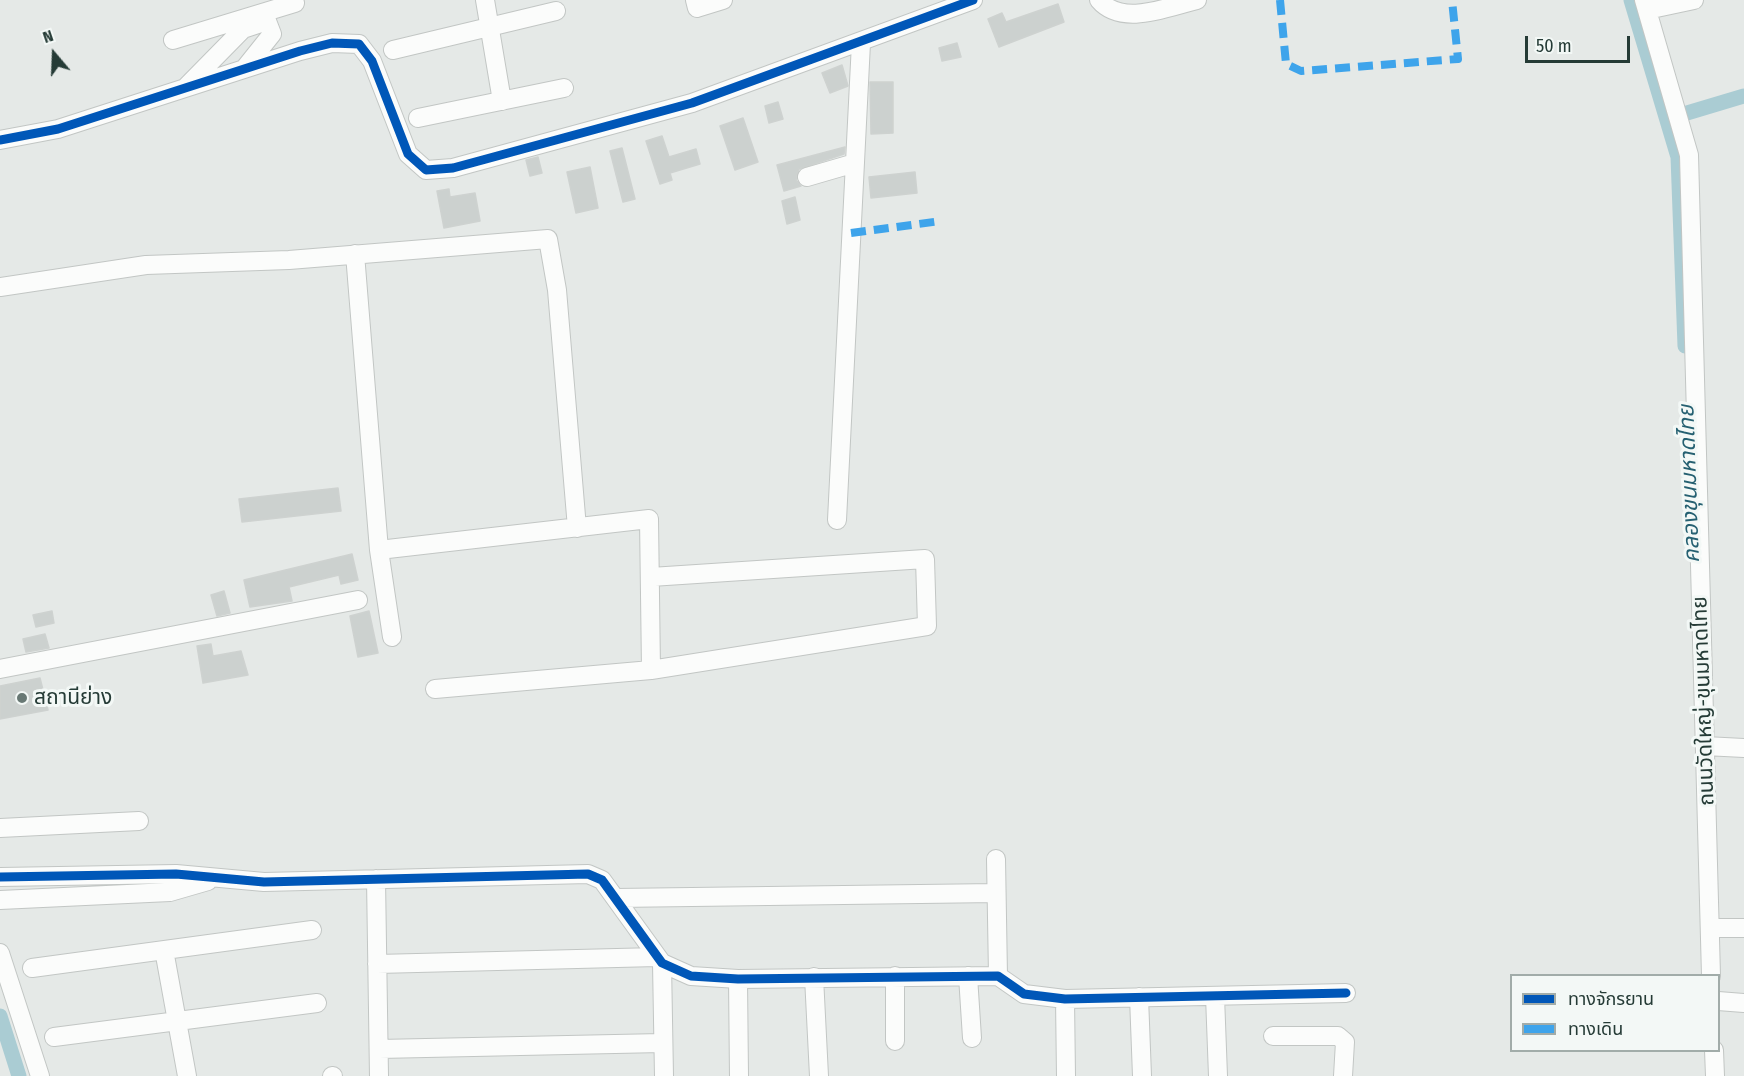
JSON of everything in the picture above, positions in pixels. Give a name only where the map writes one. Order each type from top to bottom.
[{"type":"street","points":[[485,0],[502,101]]},
{"type":"street","points":[[694,0],[697,8],[723,0]]},
{"type":"street","points":[[0,140],[58,129],[333,43],[359,44],[372,61],[408,154],[426,170],[453,168],[692,103],[861,43],[973,0]]},
{"type":"street","points":[[1100,0],[1108,10],[1120,14],[1137,14],[1197,0]]},
{"type":"street","points":[[1646,5],[1694,0]]},
{"type":"street","points":[[184,89],[243,29],[267,21],[297,2]]},
{"type":"street","points":[[172,40],[297,2]]},
{"type":"street","name":"ถนนวัดใหญ่-ขุนมหาดไทย","points":[[1646,5],[1689,155],[1711,974]]},
{"type":"street","points":[[393,50],[556,11]]},
{"type":"street","points":[[244,69],[272,34],[267,21]]},
{"type":"street","points":[[837,520],[861,43]]},
{"type":"street","points":[[418,118],[564,88]]},
{"type":"street","points":[[807,177],[855,163]]},
{"type":"street","points":[[0,287],[146,265],[289,260],[548,239],[557,290],[577,528]]},
{"type":"street","points":[[355,254],[379,550],[392,637]]},
{"type":"street","points":[[379,550],[649,519],[651,670]]},
{"type":"street","points":[[435,689],[651,670],[927,626],[925,559],[651,577]]},
{"type":"street","points":[[0,669],[358,600]]},
{"type":"street","points":[[1705,746],[1744,748]]},
{"type":"street","points":[[0,828],[140,821]]},
{"type":"street","points":[[996,859],[998,976]]},
{"type":"street","points":[[0,878],[115,874],[264,882],[588,874],[602,880],[660,960],[691,976],[738,979],[998,976],[1024,994],[1065,999],[1346,993]]},
{"type":"street","points":[[0,900],[170,892],[215,878]]},
{"type":"street","points":[[376,879],[379,1076]]},
{"type":"street","points":[[616,898],[996,893]]},
{"type":"street","points":[[1710,928],[1744,928]]},
{"type":"street","points":[[32,968],[312,930]]},
{"type":"street","points":[[164,950],[187,1076]]},
{"type":"street","points":[[0,953],[40,1076]]},
{"type":"street","points":[[377,964],[660,960]]},
{"type":"street","points":[[660,960],[664,1076]]},
{"type":"street","points":[[895,976],[895,1041]]},
{"type":"street","points":[[968,976],[972,1038]]},
{"type":"street","points":[[814,977],[819,1076]]},
{"type":"street","points":[[738,979],[739,1076]]},
{"type":"street","points":[[1215,996],[1218,1076]]},
{"type":"street","points":[[1140,997],[1142,1076]]},
{"type":"street","points":[[1065,999],[1066,1076]]},
{"type":"street","points":[[1720,1001],[1744,1003]]},
{"type":"street","points":[[54,1037],[317,1003]]},
{"type":"street","points":[[1273,1036],[1338,1036],[1345,1042],[1343,1076]]},
{"type":"street","points":[[378,1049],[662,1043]]},
{"type":"street","points":[[1714,1052],[1714,1076]]},
{"type":"building","points":[[1058,4],[1064,22],[999,47],[988,19],[1002,13],[1006,22]]},
{"type":"building","points":[[957,43],[961,57],[942,61],[939,48]]},
{"type":"building","points":[[842,65],[848,86],[830,93],[822,73]]},
{"type":"building","points":[[870,82],[893,82],[893,133],[871,134]]},
{"type":"building","points":[[778,102],[783,119],[769,123],[765,106]]},
{"type":"building","points":[[743,118],[758,162],[735,170],[720,126]]},
{"type":"building","points":[[662,136],[669,157],[696,149],[700,164],[670,173],[672,180],[660,184],[646,141]]},
{"type":"building","points":[[845,147],[844,154],[799,169],[796,180],[801,186],[784,191],[777,165]]},
{"type":"building","points":[[622,148],[635,199],[623,202],[610,151]]},
{"type":"building","points":[[538,157],[542,173],[530,176],[526,160]]},
{"type":"building","points":[[590,167],[598,208],[576,213],[567,172]]},
{"type":"building","points":[[915,172],[917,193],[871,198],[869,177]]},
{"type":"building","points":[[449,189],[450,197],[475,193],[480,221],[444,228],[437,191]]},
{"type":"building","points":[[795,197],[800,220],[787,224],[782,201]]},
{"type":"building","points":[[338,488],[341,511],[242,522],[239,499]]},
{"type":"building","points":[[352,554],[358,580],[341,584],[339,575],[289,587],[292,601],[250,607],[244,580]]},
{"type":"building","points":[[224,591],[230,613],[217,616],[211,595]]},
{"type":"building","points":[[52,611],[54,623],[36,627],[33,615]]},
{"type":"building","points":[[369,611],[378,653],[358,657],[350,616]]},
{"type":"building","points":[[45,634],[49,648],[26,652],[23,639]]},
{"type":"building","points":[[211,644],[213,656],[241,651],[248,675],[203,683],[197,646]]},
{"type":"building","name":"สถานีย่าง","points":[[40,678],[48,710],[0,719],[0,686]]},
{"type":"waterway","name":"คลองขุนมหาดไทย","points":[[1631,0],[1678,157],[1685,346]]},
{"type":"waterway","points":[[1667,119],[1744,96]]},
{"type":"waterway","points":[[0,1016],[19,1076]]},
{"type":"marked path","points":[[1280,0],[1286,64],[1301,71],[1458,59],[1452,0]]},
{"type":"marked path","points":[[851,233],[941,221]]},
{"type":"cycle path","points":[[0,140],[58,129],[300,51],[332,43],[359,44],[372,61],[408,154],[426,170],[453,168],[692,103],[973,0]]},
{"type":"cycle path","points":[[0,877],[176,874],[264,882],[588,874],[602,880],[662,963],[691,976],[738,979],[998,976],[1024,994],[1065,999],[1346,993]]},
{"type":"place","name":"สถานีย่าง","points":[[22,698]]}]
